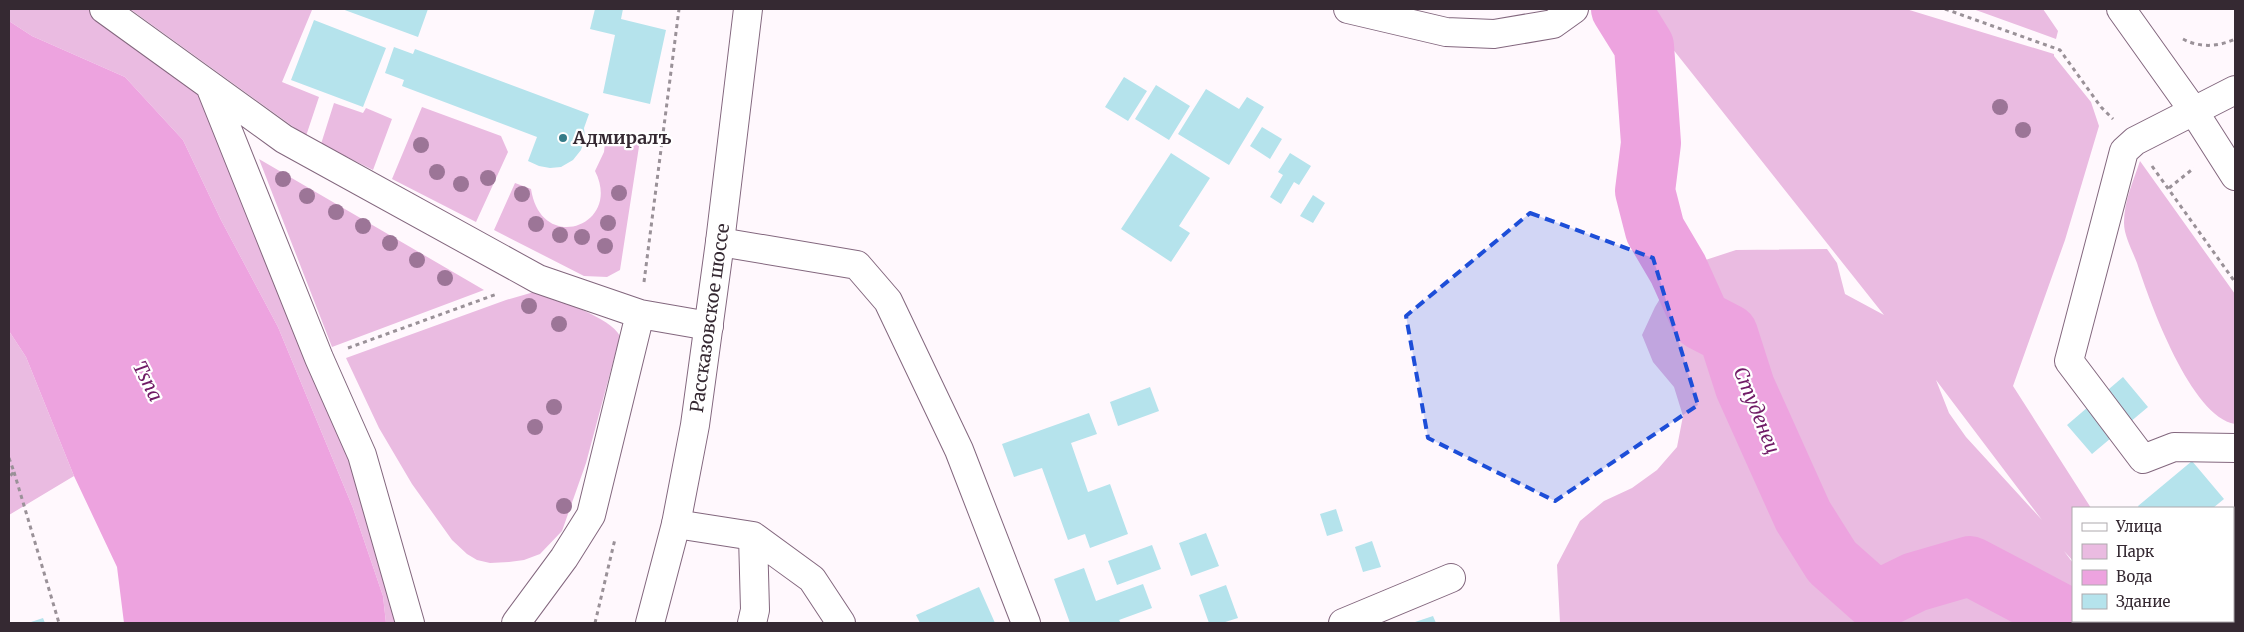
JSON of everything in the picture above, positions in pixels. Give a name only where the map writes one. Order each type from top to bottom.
[{"type":"main road","points":[[104,9],[284,139],[538,279],[640,314],[709,326]]},
{"type":"main road","name":"Рассказовское шоссе","points":[[650,623],[676,524],[695,425],[720,242],[748,9]]},
{"type":"main road","points":[[1348,9],[1446,32],[1494,34],[1563,16]]},
{"type":"main road","points":[[2121,9],[2193,110],[2235,176]]},
{"type":"main road","points":[[210,86],[319,358],[362,455],[410,623]]},
{"type":"main road","points":[[2235,90],[2135,141],[2124,151],[2069,361],[2143,459],[2174,447],[2235,448]]},
{"type":"main road","points":[[720,242],[857,265],[888,301],[959,450],[1026,623]]},
{"type":"main road","points":[[516,623],[564,558],[591,515],[640,314]]},
{"type":"main road","points":[[676,524],[753,536],[812,579],[841,623]]},
{"type":"main road","points":[[752,623],[755,610],[753,536]]},
{"type":"main road","points":[[1343,623],[1451,578]]},
{"type":"path","points":[[2176,36],[2191,44],[2202,45],[2225,43],[2235,39]]},
{"type":"path","points":[[319,358],[538,279]]},
{"type":"path","points":[[9,458],[59,623]]},
{"type":"path","points":[[9,477],[14,472]]},
{"type":"highlighted area","points":[[1530,213],[1653,258],[1698,405],[1555,501],[1428,438],[1406,316]]},
{"type":"green space","points":[[9,9],[91,9],[203,96],[348,437],[403,623],[386,623],[383,596],[353,508],[278,327],[221,220],[183,140],[125,77],[32,36],[9,21]]},
{"type":"green space","points":[[130,9],[312,10],[282,82],[319,97],[306,136]]},
{"type":"green space","points":[[1641,9],[1906,9],[2054,54],[2091,102],[2099,126],[2065,240],[2013,386],[2090,507],[2072,507],[2072,560],[2064,551],[2072,562],[2072,622],[2113,623],[1560,623],[1557,565],[1580,521],[1604,501],[1632,488],[1657,470],[1677,447],[1683,416],[1674,387],[1653,362],[1642,335],[1655,307],[1678,269],[1736,250],[1827,249],[1837,263],[1845,294],[1884,315]],"holes":[[[1936,380],[2042,520],[1966,437],[1949,413]]]},
{"type":"green space","points":[[1973,9],[2043,9],[2058,31],[2056,39]]},
{"type":"green space","points":[[334,103],[363,113],[366,108],[392,119],[373,170],[321,144]]},
{"type":"green space","points":[[422,107],[501,136],[508,152],[476,222],[392,179]]},
{"type":"green space","points":[[606,134],[640,140],[620,270],[607,277],[584,276],[494,230],[515,183],[531,189],[538,209],[549,222],[563,227],[577,225],[590,218],[598,206],[601,190],[595,171],[604,152]]},
{"type":"green space","points":[[259,159],[484,290],[332,347]]},
{"type":"green space","points":[[2140,161],[2235,294],[2235,424],[2219,417],[2203,402],[2188,381],[2162,330],[2127,238],[2124,228],[2126,207]]},
{"type":"green space","points":[[534,292],[541,293],[596,316],[615,329],[620,336],[586,463],[562,531],[540,554],[524,560],[490,563],[477,560],[467,554],[452,540],[412,484],[379,428],[346,358],[506,300]]},
{"type":"green space","points":[[9,331],[26,357],[74,476],[9,515]]},
{"type":"green space","points":[[2234,550],[2235,623],[2119,623],[2234,622]]},
{"type":"water","name":"Tsna","points":[[9,21],[32,36],[125,77],[183,140],[221,220],[278,327],[353,508],[383,596],[386,623],[124,623],[117,567],[74,476],[26,357],[9,331]]},
{"type":"building","points":[[342,9],[428,9],[418,37]]},
{"type":"building","points":[[595,9],[623,9],[621,19],[666,30],[650,104],[603,93],[615,35],[590,29]]},
{"type":"building","points":[[314,20],[386,48],[363,107],[291,80]]},
{"type":"building","points":[[394,47],[413,54],[415,49],[589,114],[584,128],[585,138],[581,150],[573,160],[561,167],[539,166],[528,161],[537,137],[402,86],[404,80],[385,73]]},
{"type":"building","points":[[1124,77],[1147,91],[1128,121],[1105,107]]},
{"type":"building","points":[[1156,85],[1190,106],[1169,140],[1135,119]]},
{"type":"building","points":[[1206,89],[1239,109],[1247,97],[1264,107],[1229,165],[1178,134]]},
{"type":"building","points":[[1262,127],[1282,139],[1270,159],[1250,146]]},
{"type":"building","points":[[1171,153],[1210,178],[1179,226],[1190,233],[1171,262],[1121,229]]},
{"type":"building","points":[[1290,153],[1311,166],[1299,185],[1294,182],[1281,204],[1270,197],[1283,175],[1278,172]]},
{"type":"building","points":[[1313,195],[1325,203],[1313,223],[1300,216]]},
{"type":"building","points":[[2123,377],[2148,407],[2092,454],[2067,425]]},
{"type":"building","points":[[1150,387],[1159,411],[1118,426],[1110,402]]},
{"type":"building","points":[[1089,413],[1097,434],[1071,443],[1088,492],[1110,484],[1128,534],[1090,548],[1085,534],[1068,540],[1042,468],[1014,477],[1002,444]]},
{"type":"building","points":[[2192,461],[2224,499],[2214,507],[2138,506]]},
{"type":"building","points":[[1336,509],[1343,531],[1327,536],[1320,514]]},
{"type":"building","points":[[1206,533],[1219,566],[1191,576],[1179,543]]},
{"type":"building","points":[[1372,541],[1381,567],[1363,572],[1355,547]]},
{"type":"building","points":[[1152,545],[1161,569],[1117,585],[1108,561]]},
{"type":"building","points":[[1084,568],[1096,601],[1143,584],[1152,608],[1119,620],[1121,623],[1070,623],[1054,579]]},
{"type":"building","points":[[1226,585],[1238,618],[1222,623],[1209,623],[1199,595]]},
{"type":"building","points":[[979,587],[995,623],[920,623],[916,615]]},
{"type":"building","points":[[1433,616],[1436,623],[1412,623]]},
{"type":"building","points":[[43,618],[45,623],[28,623]]},
{"type":"waterway","name":"Студенец","points":[[1621,9],[1644,46],[1651,143],[1645,191],[1655,230],[1678,269],[1701,320],[1728,334],[1745,387],[1803,516],[1832,562],[1876,601],[1915,582],[1970,566],[2059,613],[2066,623]]},
{"type":"place","name":"Адмиралъ","points":[[563,138]]}]
